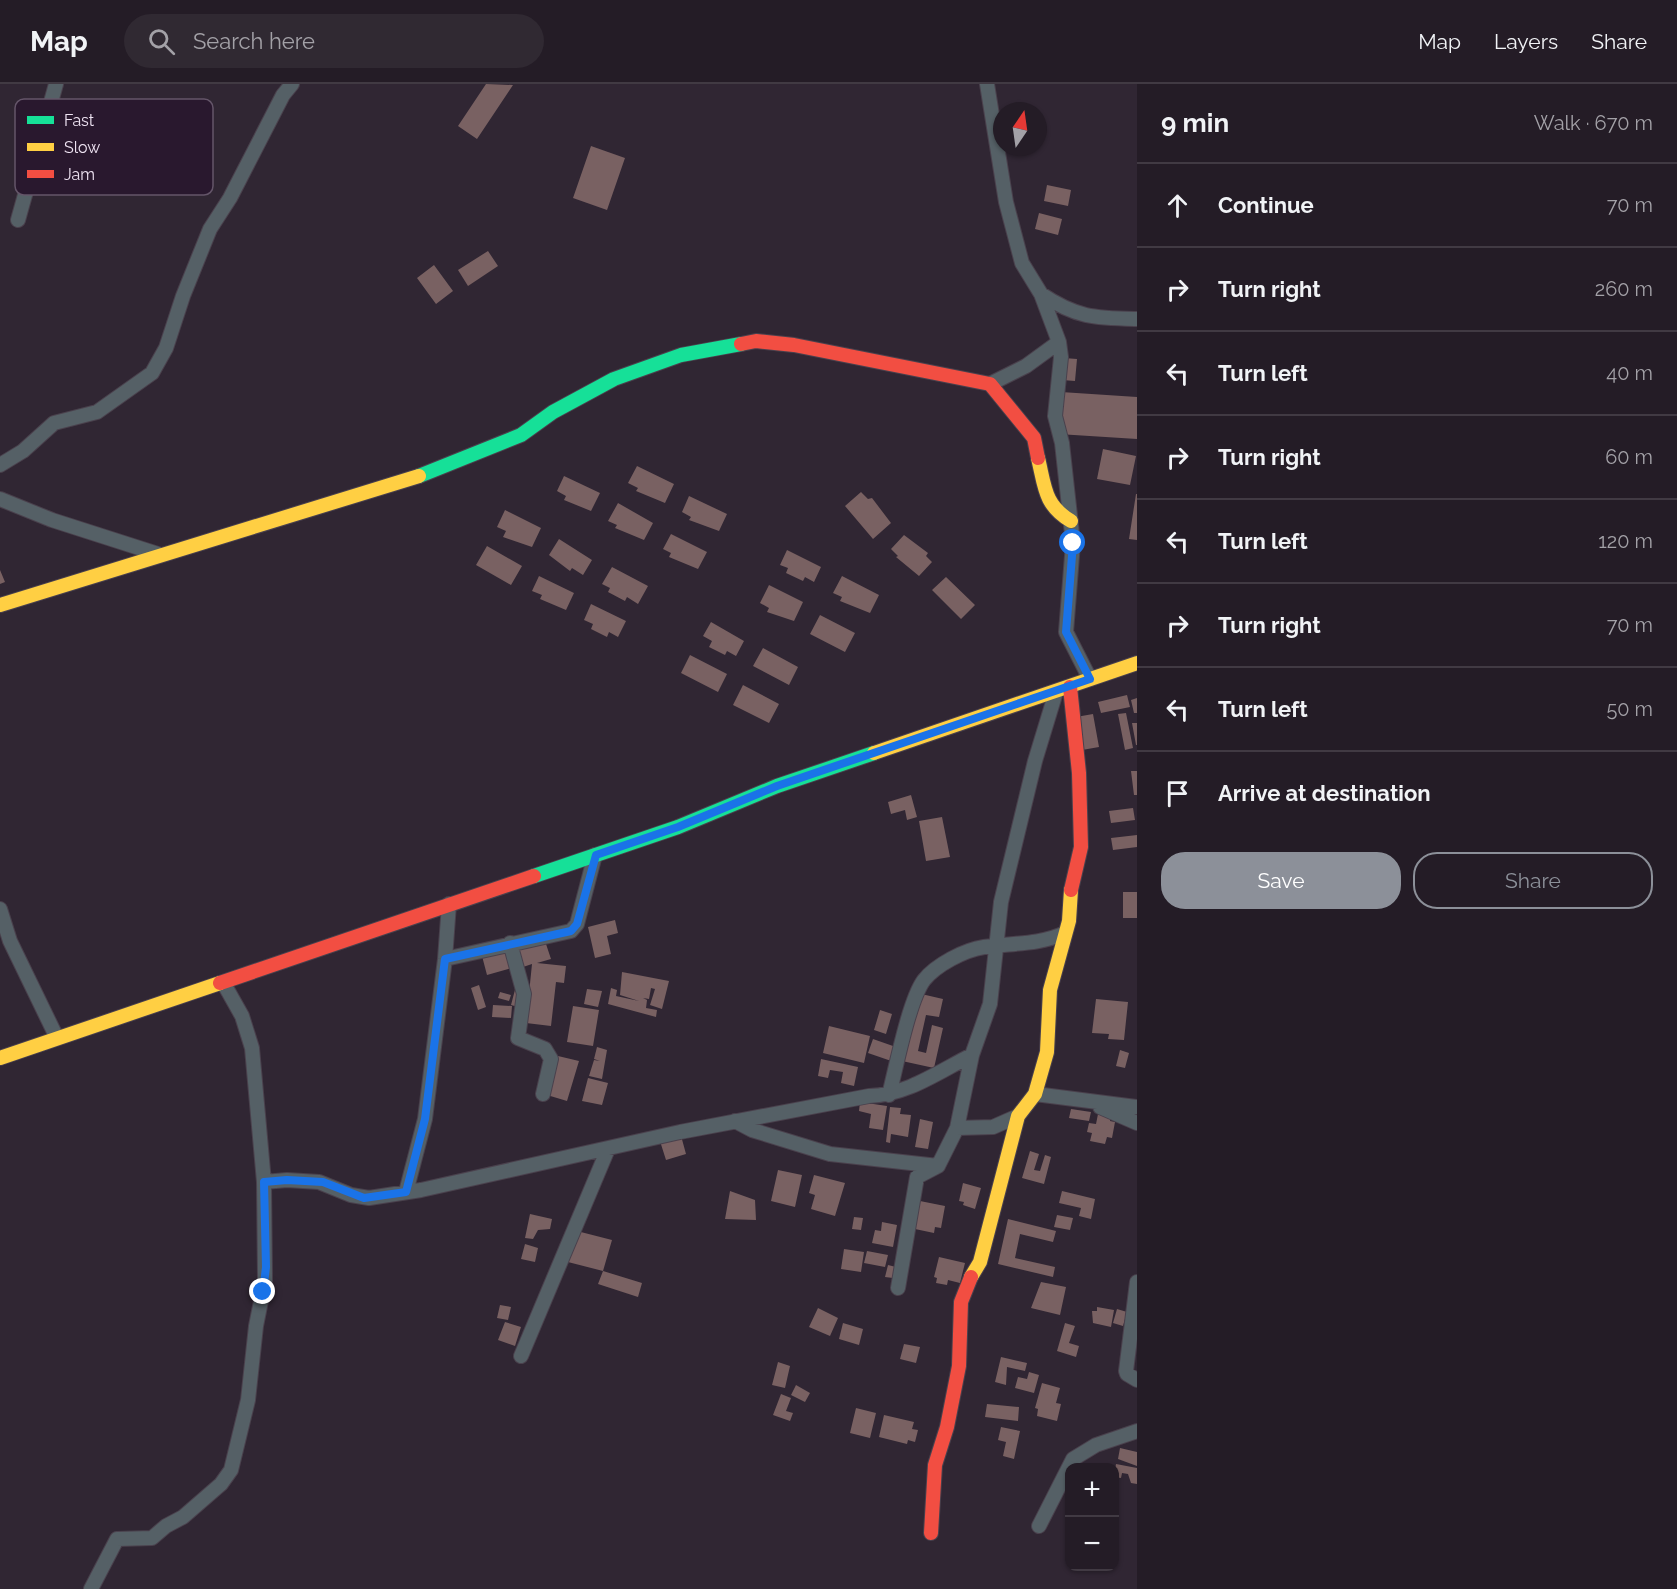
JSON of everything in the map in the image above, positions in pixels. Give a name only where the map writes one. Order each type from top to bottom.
[{"type":"street","points":[[52,99],[56,84]]},
{"type":"street","points":[[0,465],[23,451],[54,423],[97,412],[152,373],[166,348],[183,296],[210,229],[230,198],[283,95],[292,84]]},
{"type":"street","points":[[987,84],[1008,213],[1022,263],[1041,294],[1059,342],[1060,357],[1055,416],[1062,443],[1073,543],[1066,632],[1090,679]]},
{"type":"street","points":[[18,220],[25,195]]},
{"type":"street","points":[[1041,294],[1064,309],[1083,316],[1137,319]]},
{"type":"street","points":[[0,605],[158,554],[236,534],[475,456],[521,435],[553,412],[614,379],[712,347],[756,341],[794,345],[990,384],[1026,366],[1059,342]]},
{"type":"street","points":[[990,384],[1034,438],[1047,498],[1056,512],[1071,521]]},
{"type":"street","points":[[0,499],[52,520],[158,554]]},
{"type":"street","points":[[0,1058],[224,984],[449,904],[678,827],[777,786],[1137,663]]},
{"type":"street","points":[[931,1533],[934,1465],[947,1427],[959,1366],[961,1302],[967,1285],[980,1262],[1018,1116],[1035,1094],[1047,1052],[1050,990],[1065,933],[1082,832],[1079,773],[1063,689]]},
{"type":"street","points":[[898,1288],[916,1177],[938,1166],[957,1128],[972,1055],[983,1031],[990,1004],[1001,902],[1021,818],[1063,689]]},
{"type":"street","points":[[445,959],[571,931],[577,924],[596,855]]},
{"type":"street","points":[[406,1192],[425,1119],[445,959],[449,904]]},
{"type":"street","points":[[0,909],[6,942]]},
{"type":"street","points":[[0,925],[6,942],[57,1038]]},
{"type":"street","points":[[889,1095],[911,1012],[924,981],[947,962],[966,952],[995,946],[1039,942],[1065,933]]},
{"type":"street","points":[[510,943],[524,994],[517,1036],[520,1040],[545,1049],[551,1059],[543,1094]]},
{"type":"street","points":[[91,1589],[117,1539],[152,1538],[166,1526],[183,1517],[221,1484],[231,1470],[248,1400],[256,1326],[265,1281],[264,1182],[252,1048],[242,1016],[224,984]]},
{"type":"street","points":[[264,1182],[287,1180],[323,1182],[364,1198],[406,1192],[735,1121],[869,1095],[889,1095],[908,1089],[972,1055]]},
{"type":"street","points":[[1035,1094],[1137,1107]]},
{"type":"street","points":[[1087,1101],[1137,1123]]},
{"type":"street","points":[[957,1128],[993,1127],[1018,1116]]},
{"type":"street","points":[[735,1121],[752,1130],[830,1154],[938,1166]]},
{"type":"street","points":[[521,1356],[608,1149]]},
{"type":"street","points":[[1137,1282],[1126,1371],[1137,1380]]},
{"type":"street","points":[[1039,1526],[1073,1459],[1096,1445],[1137,1431]]},
{"type":"building","points":[[486,84],[513,85],[477,139],[458,126]]},
{"type":"building","points":[[591,146],[625,158],[607,210],[573,198]]},
{"type":"building","points":[[1047,185],[1071,190],[1068,206],[1044,201]]},
{"type":"building","points":[[1039,213],[1062,219],[1058,235],[1035,229]]},
{"type":"building","points":[[488,251],[498,266],[468,286],[458,270]]},
{"type":"building","points":[[434,265],[453,291],[436,304],[417,278]]},
{"type":"building","points":[[1064,358],[1077,359],[1075,381],[1062,380]]},
{"type":"building","points":[[1061,392],[1137,397],[1137,439],[1058,434]]},
{"type":"building","points":[[1103,449],[1136,456],[1130,485],[1097,479]]},
{"type":"building","points":[[637,466],[674,484],[665,503],[636,491],[638,488],[628,483]]},
{"type":"building","points":[[564,476],[600,493],[591,511],[564,500],[566,496],[557,491]]},
{"type":"building","points":[[861,492],[868,499],[872,498],[891,523],[873,539],[845,506]]},
{"type":"building","points":[[1137,494],[1137,540],[1129,539]]},
{"type":"building","points":[[689,496],[727,514],[719,531],[689,520],[691,517],[682,512]]},
{"type":"building","points":[[618,503],[653,523],[644,540],[615,528],[617,525],[608,521]]},
{"type":"building","points":[[505,510],[541,528],[532,547],[503,537],[506,531],[497,527]]},
{"type":"building","points":[[671,534],[707,552],[698,569],[669,557],[671,553],[663,549]]},
{"type":"building","points":[[904,535],[928,553],[926,556],[932,562],[919,576],[896,557],[898,556],[891,549]]},
{"type":"building","points":[[559,539],[592,560],[583,575],[572,568],[570,571],[549,555]]},
{"type":"building","points":[[487,546],[522,566],[511,585],[476,565]]},
{"type":"building","points":[[787,550],[821,567],[814,582],[805,577],[803,581],[786,573],[788,568],[780,565]]},
{"type":"building","points":[[612,567],[648,586],[638,604],[627,597],[625,601],[608,592],[610,588],[602,584]]},
{"type":"building","points":[[0,570],[5,582],[0,584]]},
{"type":"building","points":[[539,576],[574,593],[566,610],[540,599],[542,595],[532,591]]},
{"type":"building","points":[[842,576],[879,595],[870,613],[840,601],[842,597],[833,593]]},
{"type":"building","points":[[946,577],[975,605],[961,619],[932,590]]},
{"type":"building","points":[[769,585],[803,602],[794,621],[767,612],[769,608],[760,603]]},
{"type":"building","points":[[591,604],[626,621],[618,637],[609,632],[607,637],[591,629],[593,624],[584,620]]},
{"type":"building","points":[[820,615],[855,633],[845,652],[810,634]]},
{"type":"building","points":[[711,622],[744,641],[736,656],[727,651],[725,655],[709,647],[712,641],[703,636]]},
{"type":"building","points":[[763,648],[798,667],[789,685],[753,666]]},
{"type":"building","points":[[690,655],[727,674],[718,692],[681,673]]},
{"type":"building","points":[[743,685],[779,704],[769,723],[733,705]]},
{"type":"building","points":[[1127,695],[1130,707],[1101,713],[1098,702]]},
{"type":"building","points":[[1137,698],[1137,713],[1134,713],[1131,700]]},
{"type":"building","points":[[1126,713],[1133,748],[1125,750],[1118,714]]},
{"type":"building","points":[[1093,714],[1099,747],[1082,750],[1076,717]]},
{"type":"building","points":[[1132,723],[1137,723],[1137,745],[1136,745]]},
{"type":"building","points":[[1131,771],[1137,771],[1137,795],[1134,795]]},
{"type":"building","points":[[911,795],[917,817],[907,820],[905,810],[891,814],[888,802]]},
{"type":"building","points":[[1133,808],[1135,820],[1111,823],[1109,811]]},
{"type":"building","points":[[942,817],[950,857],[926,861],[919,821]]},
{"type":"building","points":[[1137,835],[1137,847],[1113,850],[1111,838]]},
{"type":"building","points":[[1123,892],[1137,892],[1137,918],[1123,918]]},
{"type":"building","points":[[615,920],[618,933],[607,936],[611,954],[595,958],[588,927]]},
{"type":"building","points":[[544,938],[551,959],[537,963],[566,966],[564,983],[556,982],[551,1026],[526,1023],[532,964],[523,967],[517,946]]},
{"type":"building","points":[[509,948],[515,967],[487,975],[482,956]]},
{"type":"building","points":[[622,972],[669,981],[662,1009],[650,1005],[655,989],[651,988],[649,999],[643,998],[647,1000],[646,1008],[657,1010],[656,1017],[608,1004],[611,988],[617,990],[616,996],[639,1001],[620,995]]},
{"type":"building","points":[[479,985],[486,1007],[478,1010],[471,988]]},
{"type":"building","points":[[516,986],[522,1008],[511,1005]]},
{"type":"building","points":[[587,989],[602,991],[598,1007],[584,1004]]},
{"type":"building","points":[[500,992],[511,995],[509,1001],[498,998]]},
{"type":"building","points":[[917,993],[943,999],[939,1017],[926,1015],[918,1051],[926,1053],[932,1025],[943,1028],[934,1068],[902,1061]]},
{"type":"building","points":[[1096,999],[1128,1002],[1124,1040],[1108,1039],[1109,1034],[1092,1033]]},
{"type":"building","points":[[493,1005],[512,1006],[511,1018],[492,1017]]},
{"type":"building","points":[[573,1006],[599,1010],[593,1046],[567,1042]]},
{"type":"building","points":[[880,1010],[892,1014],[886,1034],[874,1030]]},
{"type":"building","points":[[900,1022],[909,1024],[900,1064],[868,1053],[873,1039],[893,1046]]},
{"type":"building","points":[[829,1026],[870,1036],[864,1063],[823,1053]]},
{"type":"building","points":[[597,1047],[607,1050],[602,1079],[589,1076],[594,1060],[600,1061],[594,1059]]},
{"type":"building","points":[[1120,1050],[1129,1053],[1125,1068],[1116,1066]]},
{"type":"building","points":[[558,1056],[579,1061],[567,1101],[547,1095]]},
{"type":"building","points":[[821,1059],[858,1067],[854,1086],[841,1083],[843,1072],[830,1070],[828,1078],[818,1076]]},
{"type":"building","points":[[588,1078],[608,1083],[602,1105],[582,1101]]},
{"type":"building","points":[[860,1102],[887,1106],[883,1130],[869,1128],[871,1114],[859,1111]]},
{"type":"building","points":[[890,1107],[901,1108],[900,1114],[911,1115],[908,1137],[891,1134],[890,1143],[886,1142]]},
{"type":"building","points":[[1071,1109],[1091,1112],[1089,1121],[1069,1118]]},
{"type":"building","points":[[1098,1114],[1111,1117],[1110,1121],[1115,1122],[1112,1138],[1107,1137],[1105,1144],[1090,1141],[1092,1133],[1087,1132],[1089,1123],[1096,1124]]},
{"type":"building","points":[[920,1119],[933,1122],[928,1149],[915,1147]]},
{"type":"building","points":[[680,1132],[686,1154],[666,1160],[659,1138]]},
{"type":"building","points":[[1030,1151],[1039,1154],[1034,1170],[1040,1171],[1045,1155],[1051,1157],[1044,1184],[1022,1178]]},
{"type":"building","points":[[778,1170],[802,1175],[795,1207],[771,1201]]},
{"type":"building","points":[[814,1175],[845,1183],[835,1216],[811,1209],[815,1195],[809,1193]]},
{"type":"building","points":[[963,1183],[981,1188],[975,1209],[959,1201]]},
{"type":"building","points":[[730,1191],[755,1200],[756,1220],[725,1219]]},
{"type":"building","points":[[1062,1191],[1095,1199],[1091,1219],[1079,1216],[1081,1208],[1059,1203]]},
{"type":"building","points":[[920,1201],[945,1206],[941,1228],[935,1227],[934,1233],[915,1229]]},
{"type":"building","points":[[530,1214],[552,1219],[550,1229],[538,1230],[533,1239],[525,1238]]},
{"type":"building","points":[[1057,1215],[1073,1218],[1070,1230],[1054,1227]]},
{"type":"building","points":[[854,1217],[863,1218],[861,1230],[852,1229]]},
{"type":"building","points":[[1008,1219],[1056,1231],[1053,1242],[1020,1234],[1015,1258],[1055,1267],[1053,1277],[998,1264]]},
{"type":"building","points":[[882,1222],[897,1225],[893,1247],[872,1243],[875,1230],[881,1231]]},
{"type":"building","points":[[573,1230],[612,1240],[603,1271],[564,1261]]},
{"type":"building","points":[[525,1244],[538,1248],[535,1262],[521,1259]]},
{"type":"building","points":[[844,1249],[864,1252],[861,1272],[841,1269]]},
{"type":"building","points":[[867,1251],[888,1255],[885,1267],[864,1263]]},
{"type":"building","points":[[939,1257],[965,1263],[960,1283],[948,1280],[947,1285],[936,1283],[937,1278],[934,1277]]},
{"type":"building","points":[[888,1265],[896,1267],[893,1278],[885,1277]]},
{"type":"building","points":[[603,1271],[642,1283],[638,1297],[598,1284]]},
{"type":"building","points":[[1041,1282],[1066,1287],[1060,1315],[1031,1308]]},
{"type":"building","points":[[500,1305],[511,1307],[508,1320],[497,1318]]},
{"type":"building","points":[[1097,1307],[1114,1310],[1111,1327],[1093,1323],[1092,1311],[1097,1311]]},
{"type":"building","points":[[818,1308],[838,1318],[830,1336],[809,1327]]},
{"type":"building","points":[[1117,1309],[1127,1312],[1123,1326],[1113,1323]]},
{"type":"building","points":[[505,1322],[521,1327],[515,1346],[498,1340]]},
{"type":"building","points":[[843,1323],[863,1329],[859,1345],[839,1339]]},
{"type":"building","points":[[1065,1323],[1075,1326],[1069,1343],[1079,1346],[1076,1357],[1057,1351]]},
{"type":"building","points":[[904,1344],[920,1347],[916,1363],[900,1359]]},
{"type":"building","points":[[1001,1357],[1027,1363],[1025,1371],[1007,1367],[1006,1385],[995,1382]]},
{"type":"building","points":[[778,1362],[790,1366],[785,1388],[772,1385]]},
{"type":"building","points":[[1029,1372],[1039,1375],[1034,1393],[1015,1388],[1018,1377],[1027,1379]]},
{"type":"building","points":[[1042,1383],[1060,1388],[1056,1403],[1061,1404],[1057,1421],[1037,1416],[1038,1409],[1035,1408]]},
{"type":"building","points":[[796,1385],[810,1393],[805,1402],[791,1395]]},
{"type":"building","points":[[781,1394],[791,1398],[786,1411],[793,1413],[790,1421],[773,1415]]},
{"type":"building","points":[[987,1404],[1019,1407],[1018,1421],[985,1417]]},
{"type":"building","points":[[856,1408],[876,1413],[870,1438],[850,1433]]},
{"type":"building","points":[[884,1415],[914,1422],[912,1429],[918,1430],[915,1442],[908,1440],[907,1444],[879,1437]]},
{"type":"building","points":[[1001,1427],[1020,1431],[1014,1459],[1003,1456],[1006,1442],[998,1440]]},
{"type":"building","points":[[1120,1448],[1137,1452],[1137,1466],[1118,1459]]},
{"type":"building","points":[[1119,1465],[1137,1468],[1137,1484],[1131,1483],[1128,1474],[1122,1473],[1121,1478],[1119,1478]]},
{"type":"traffic: fast","points":[[419,476],[521,435],[553,412],[614,379],[681,355],[741,344]]},
{"type":"traffic: fast","points":[[534,876],[678,827],[777,786],[874,753]]},
{"type":"traffic: slow","points":[[1038,458],[1044,486],[1051,502],[1062,515],[1071,521]]},
{"type":"traffic: slow","points":[[0,605],[419,476]]},
{"type":"traffic: slow","points":[[874,753],[1137,663]]},
{"type":"traffic: slow","points":[[971,1277],[980,1262],[1018,1116],[1035,1094],[1047,1052],[1050,990],[1069,921],[1071,890]]},
{"type":"traffic: slow","points":[[0,1058],[220,983]]},
{"type":"traffic: jam","points":[[741,344],[756,341],[794,345],[990,384],[1034,438],[1038,458]]},
{"type":"traffic: jam","points":[[1070,687],[1079,773],[1081,847],[1071,890]]},
{"type":"traffic: jam","points":[[220,983],[534,876]]},
{"type":"traffic: jam","points":[[931,1533],[935,1465],[947,1427],[959,1366],[961,1302],[971,1277]]},
{"type":"route","points":[[263,1292],[266,1267],[264,1182],[287,1180],[323,1182],[351,1195],[364,1198],[406,1192],[425,1119],[445,959],[571,931],[577,924],[596,855],[678,827],[777,786],[1090,679],[1066,632],[1065,614],[1073,543]]}]
